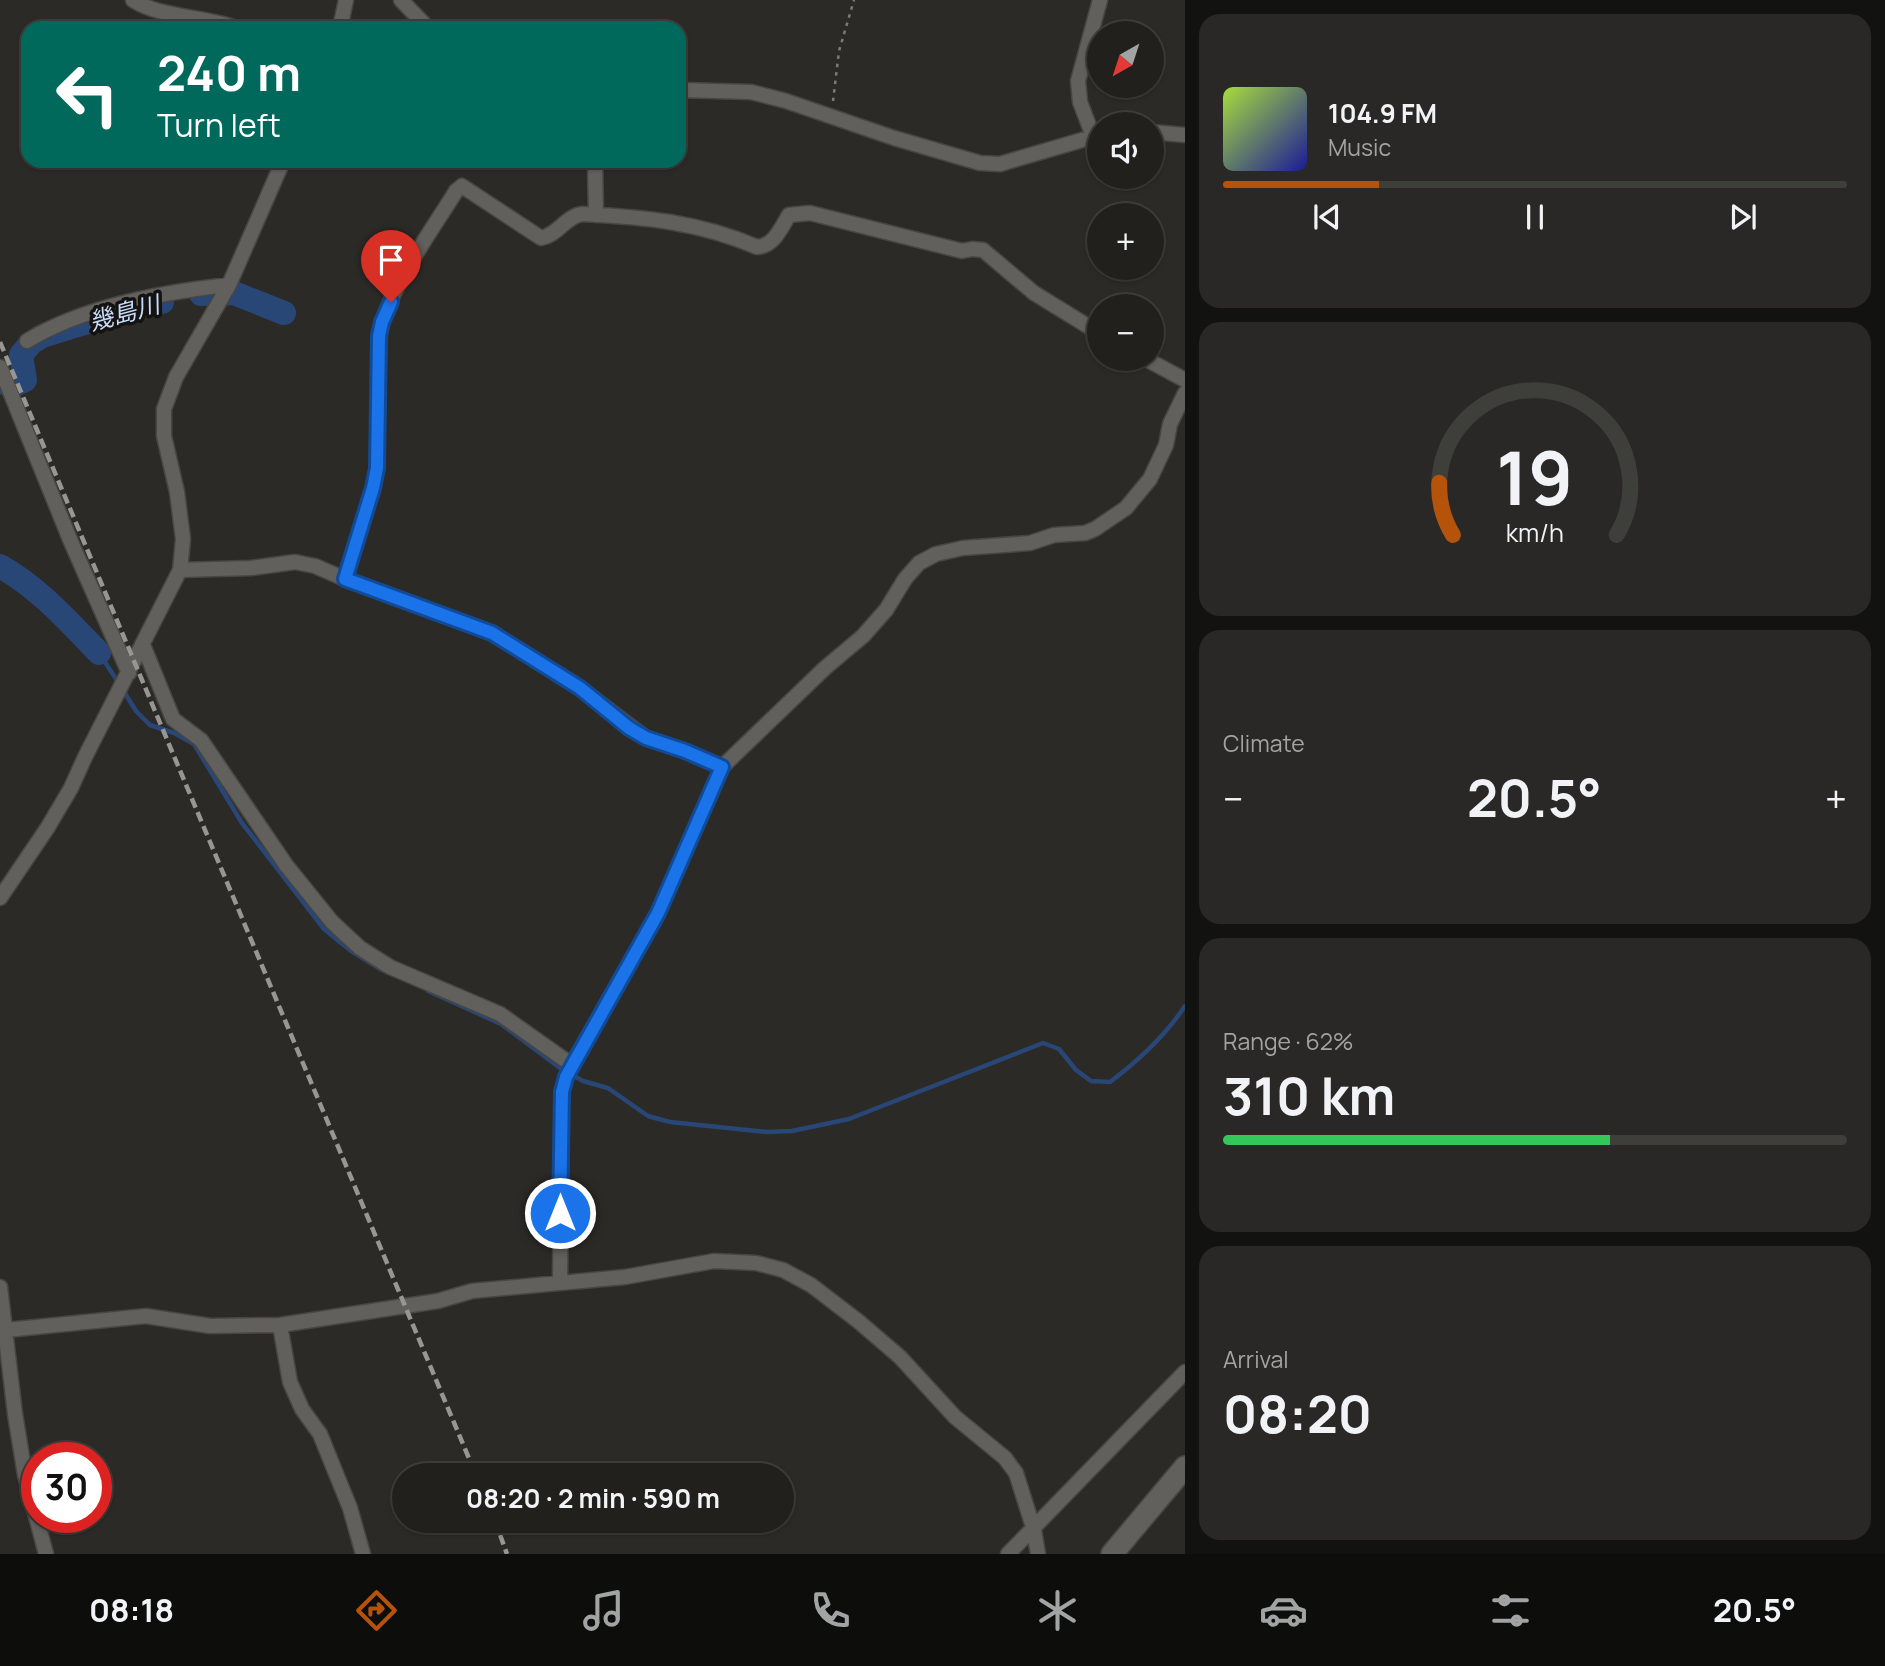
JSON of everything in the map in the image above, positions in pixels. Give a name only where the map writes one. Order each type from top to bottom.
[{"type":"main road","points":[[1112,1554],[1185,1467]]},
{"type":"street","points":[[133,0],[146,7],[212,21]]},
{"type":"street","points":[[342,21],[346,0]]},
{"type":"street","points":[[401,0],[421,21]]},
{"type":"street","points":[[1087,116],[1080,102],[1077,81],[1100,0]]},
{"type":"street","points":[[686,90],[751,93],[831,115],[894,138],[980,163],[1000,163],[1087,138]]},
{"type":"street","points":[[1164,133],[1185,135]]},
{"type":"street","points":[[0,898],[66,797],[180,570],[183,539],[177,492],[164,436],[164,409],[176,377],[229,285],[280,168]]},
{"type":"street","points":[[595,168],[596,215]]},
{"type":"street","points":[[345,579],[377,468],[379,336],[382,322],[401,281],[456,191],[462,186],[541,238],[556,233],[575,215],[596,215],[665,220],[704,229],[757,247],[765,246],[772,240],[789,215],[810,213],[962,251],[982,250],[1034,293],[1087,326]]},
{"type":"street","points":[[27,341],[45,330],[110,307],[181,290],[229,285]]},
{"type":"street","points":[[0,367],[127,676]]},
{"type":"street","points":[[1164,369],[1185,380]]},
{"type":"street","points":[[560,1282],[562,1092],[569,1070],[658,913],[722,767],[825,668],[863,636],[886,610],[905,579],[919,563],[936,554],[963,548],[1030,543],[1054,535],[1085,533],[1126,508],[1150,479],[1166,445],[1170,424],[1185,393]]},
{"type":"street","points":[[180,570],[251,568],[295,562],[315,566],[492,633],[580,688],[629,728],[646,738],[722,767]]},
{"type":"street","points":[[143,645],[173,719],[201,740],[286,865],[332,922],[360,948],[390,967],[500,1014],[569,1070]]},
{"type":"street","points":[[6,1330],[146,1316],[210,1326],[280,1325],[438,1301],[472,1291],[625,1277],[713,1261],[756,1263],[783,1270],[811,1285],[858,1321],[900,1357],[955,1417],[1005,1458],[1016,1473],[1034,1530],[1038,1554]]},
{"type":"street","points":[[0,1287],[25,1475],[46,1554]]},
{"type":"street","points":[[280,1325],[290,1382],[302,1409],[320,1434],[350,1508],[363,1554]]},
{"type":"street","points":[[1008,1554],[1185,1373]]},
{"type":"path","points":[[831,115],[839,51],[854,0]]},
{"type":"waterway","name":"幾島川","points":[[201,294],[234,293],[284,313]]},
{"type":"waterway","name":"幾島川","points":[[0,381],[12,386],[25,380],[21,355],[31,343],[42,336],[139,306],[162,302]]},
{"type":"waterway","name":"幾島川","points":[[0,566],[40,595],[99,653]]},
{"type":"waterway","points":[[99,653],[118,682]]},
{"type":"waterway","points":[[123,690],[136,711],[150,725],[174,733],[194,744],[242,823],[324,929],[351,951],[382,970]]},
{"type":"waterway","points":[[428,991],[501,1024],[560,1068],[583,1081],[608,1088],[648,1116],[670,1122],[767,1132],[792,1131],[849,1119],[1043,1043],[1059,1049],[1076,1070],[1091,1081],[1110,1082],[1169,1028],[1185,1006]]},
{"type":"railway","points":[[0,342],[471,1463]]},
{"type":"railway","points":[[499,1533],[507,1554]]},
{"type":"route","points":[[391,302],[379,336],[377,468],[345,579],[492,633],[580,688],[629,728],[646,738],[722,767],[658,913],[566,1077],[562,1092],[560,1213]]}]
